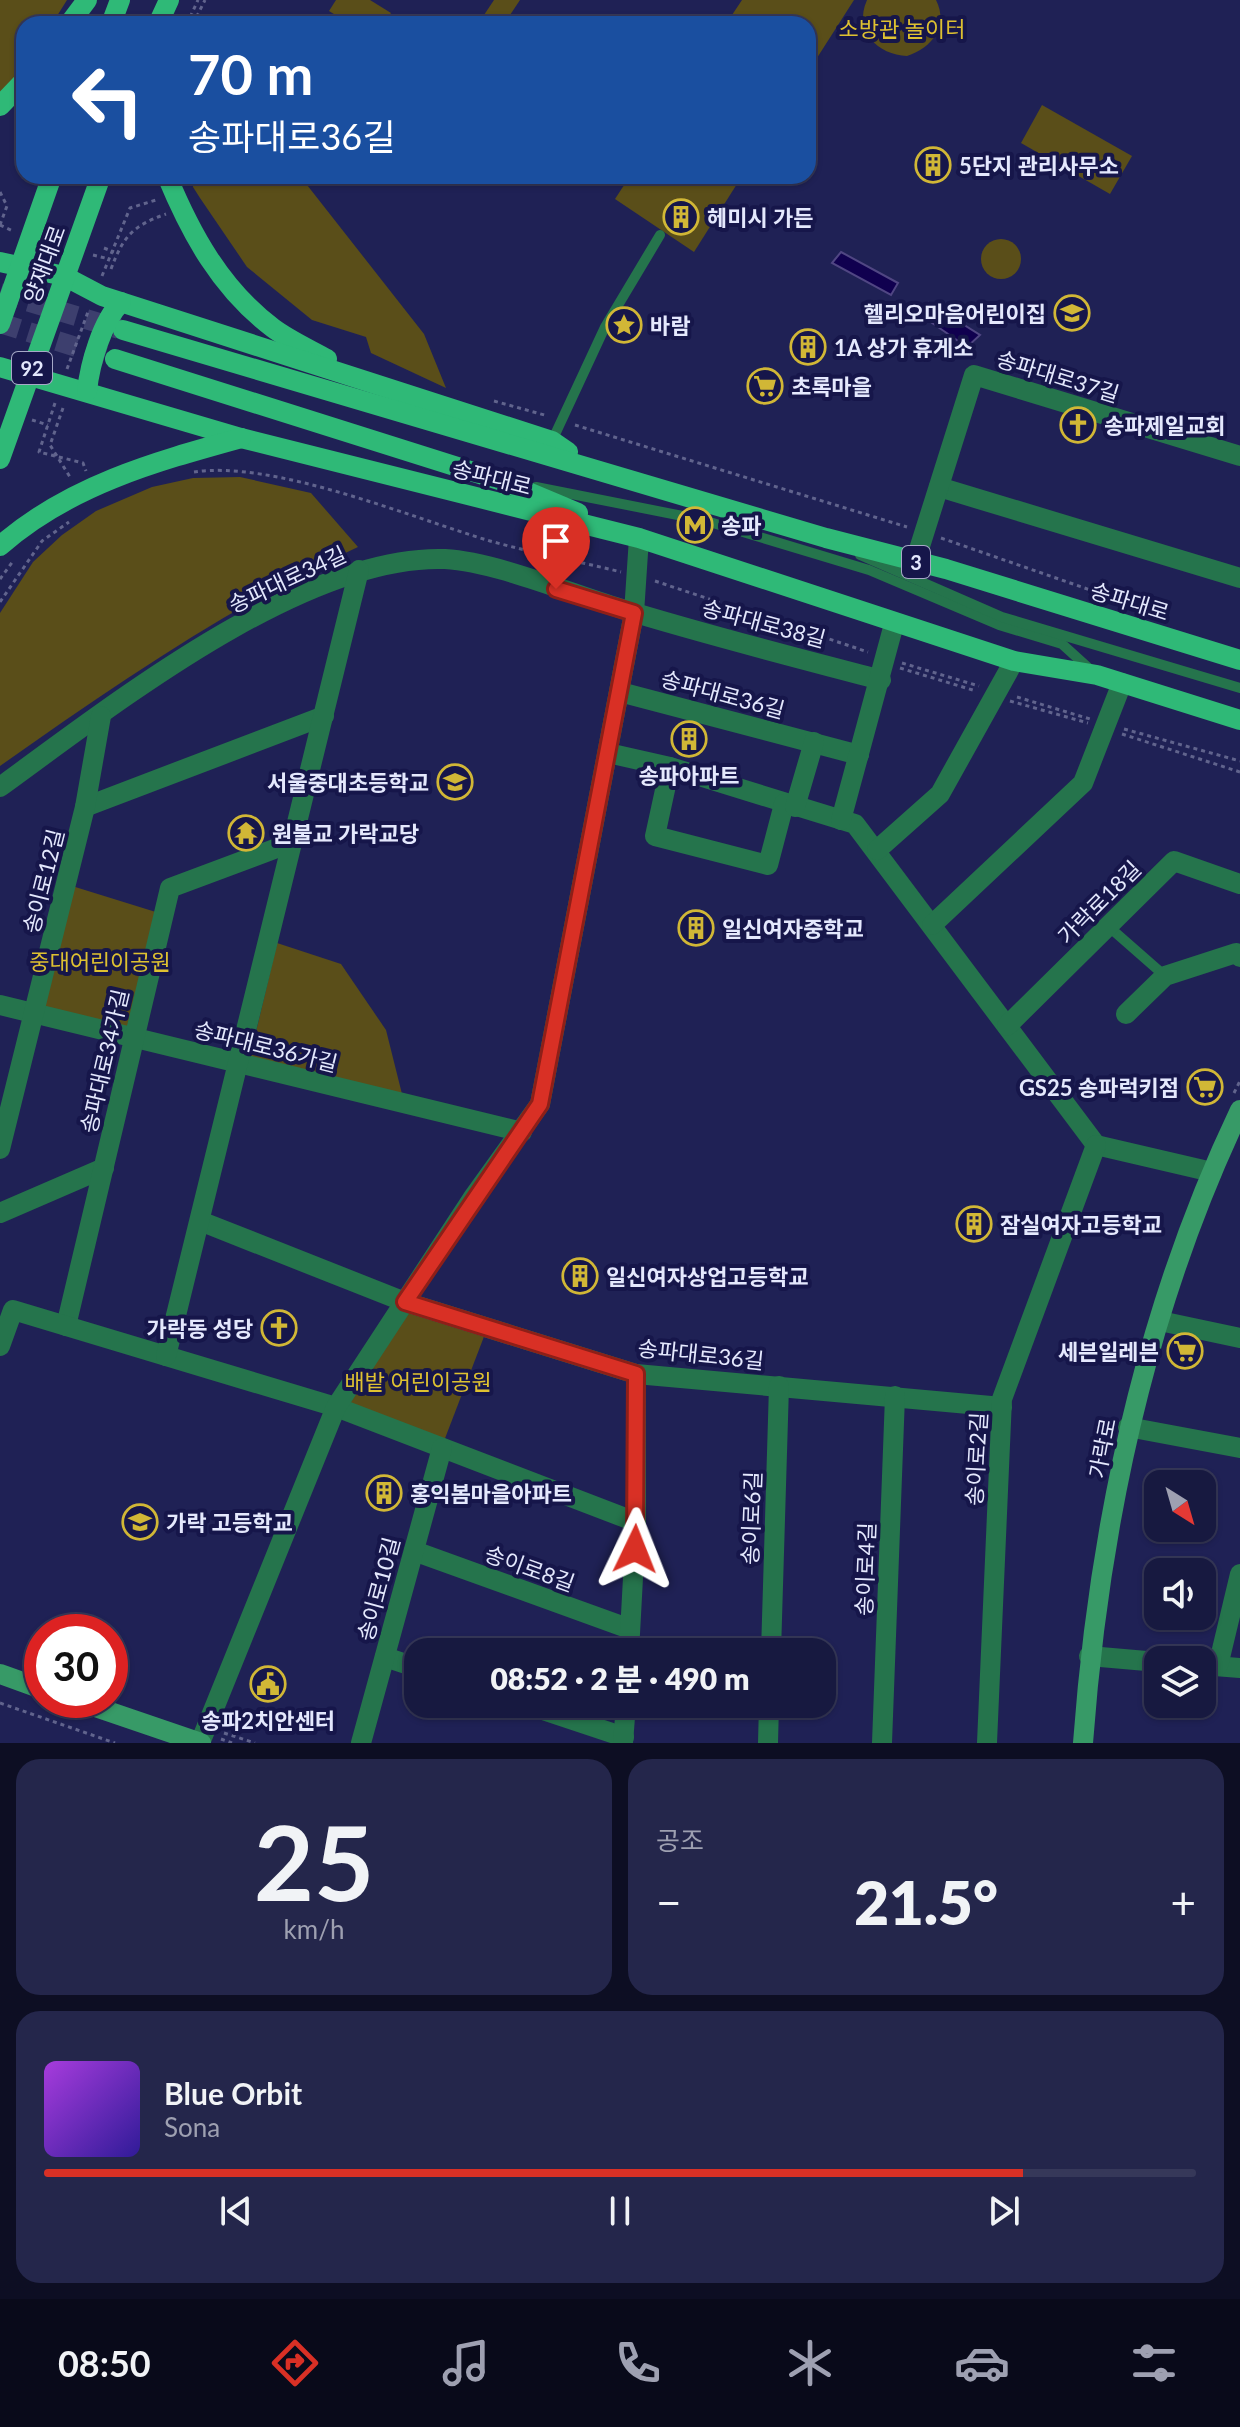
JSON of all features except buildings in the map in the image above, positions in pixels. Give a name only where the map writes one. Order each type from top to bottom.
[{"type":"main road","points":[[0,106],[16,89]]},
{"type":"main road","name":"양재대로","points":[[0,324],[49,184]]},
{"type":"main road","name":"양재대로","points":[[0,459],[98,184]]},
{"type":"main road","points":[[170,194],[206,258],[238,295],[273,328],[361,379]]},
{"type":"main road","points":[[0,262],[64,276],[121,302],[552,441],[592,468]]},
{"type":"main road","points":[[87,391],[94,360],[113,310],[121,302]]},
{"type":"main road","name":"3","points":[[123,330],[592,468]]},
{"type":"main road","points":[[115,359],[502,481],[639,538]]},
{"type":"main road","name":"송파대로","points":[[0,367],[241,438],[639,538],[1014,661],[1097,675],[1240,720]]},
{"type":"main road","points":[[0,546],[21,528],[79,492],[158,461],[241,438]]},
{"type":"main road","name":"송파대로","points":[[592,468],[1240,660]]},
{"type":"street","name":"송파대로37길","points":[[915,562],[974,375],[1240,456]]},
{"type":"street","points":[[939,487],[1240,578]]},
{"type":"street","points":[[128,1718],[201,1743],[336,1407],[474,1196],[540,1104],[634,613],[639,538]]},
{"type":"street","name":"송파대로34길","points":[[0,787],[209,644],[270,610],[359,570],[445,559],[478,565],[634,613]]},
{"type":"street","points":[[166,1356],[359,570]]},
{"type":"street","name":"송파대로38길","points":[[634,613],[881,680]]},
{"type":"street","points":[[841,820],[894,624]]},
{"type":"street","points":[[877,850],[940,794],[1014,661]]},
{"type":"street","points":[[932,925],[1083,783],[1122,683]]},
{"type":"street","name":"송파대로36길","points":[[620,692],[859,755]]},
{"type":"street","name":"송이로12길","points":[[0,1149],[85,807],[101,716]]},
{"type":"street","points":[[85,807],[324,716]]},
{"type":"street","points":[[670,767],[655,836],[768,865],[814,742]]},
{"type":"street","points":[[608,753],[670,767],[855,824],[1096,1145],[1212,1172]]},
{"type":"street","name":"송파대로34가길","points":[[66,1326],[170,888],[293,842]]},
{"type":"street","name":"가락로18길","points":[[1007,1026],[1174,861],[1240,884]]},
{"type":"street","points":[[1126,1014],[1165,976],[1239,951]]},
{"type":"street","name":"송파대로36가길","points":[[0,1005],[522,1132]]},
{"type":"street","name":"가락로","points":[[1083,1743],[1089,1656],[1128,1427],[1185,1238],[1212,1172],[1233,1141],[1240,1110]]},
{"type":"street","name":"송이로2길","points":[[987,1743],[1002,1407],[1096,1145]]},
{"type":"street","points":[[0,1213],[104,1168]]},
{"type":"street","name":"송파대로36길","points":[[200,1221],[405,1302],[636,1374],[1002,1407]]},
{"type":"street","points":[[0,1346],[13,1310],[336,1407],[636,1522]]},
{"type":"street","points":[[1160,1321],[1240,1338]]},
{"type":"street","points":[[630,1638],[636,1522],[636,1374]]},
{"type":"street","name":"송이로6길","points":[[771,1638],[779,1386]]},
{"type":"street","name":"송이로4길","points":[[882,1743],[895,1396]]},
{"type":"street","points":[[1128,1427],[1240,1448]]},
{"type":"street","name":"송이로10길","points":[[361,1743],[442,1448]]},
{"type":"street","name":"송이로8길","points":[[414,1551],[630,1629]]},
{"type":"street","points":[[1216,1648],[1240,1574]]},
{"type":"street","points":[[1089,1656],[1144,1661]]},
{"type":"street","points":[[385,1657],[404,1663]]},
{"type":"street","points":[[1216,1666],[1240,1668]]},
{"type":"street","points":[[0,1674],[24,1683]]},
{"type":"street","points":[[564,1718],[624,1740],[625,1718]]},
{"type":"street","points":[[768,1743],[769,1718]]},
{"type":"lane","points":[[552,441],[605,327],[660,235]]},
{"type":"lane","points":[[502,481],[703,520],[869,570],[999,625],[1062,644],[1097,675]]},
{"type":"lane","points":[[826,538],[1002,617],[1240,688]]},
{"type":"lane","points":[[1108,926],[1165,976]]},
{"type":"path","points":[[0,192],[7,206],[0,225],[30,238]]},
{"type":"path","points":[[111,269],[130,208],[170,194]]},
{"type":"path","points":[[83,463],[39,452],[49,420],[109,259],[120,243],[170,194]]},
{"type":"path","points":[[0,204],[4,212]]},
{"type":"path","points":[[104,248],[115,252]]},
{"type":"path","points":[[74,250],[109,259]]},
{"type":"path","points":[[493,401],[924,532],[1178,620]]},
{"type":"path","points":[[50,445],[63,408]]},
{"type":"path","points":[[43,442],[50,445],[71,479]]},
{"type":"path","points":[[183,475],[247,471],[307,485],[493,542],[637,575],[1240,772]]},
{"type":"path","points":[[0,602],[42,541],[77,516]]},
{"type":"path","points":[[887,659],[904,671],[996,693]]},
{"type":"path","points":[[1107,727],[1240,761]]},
{"type":"path","points":[[0,1704],[113,1743]]},
{"type":"green space","points":[[0,0],[67,0],[57,16],[16,16],[16,76],[0,93]]},
{"type":"green space","points":[[336,0],[370,0],[391,13],[389,16],[337,16],[329,11]]},
{"type":"green space","points":[[494,0],[520,0],[509,16],[483,16]]},
{"type":"green space","points":[[742,0],[854,0],[816,59],[816,16],[731,16]]},
{"type":"green space","name":"소방관 놀이터","points":[[867,0],[936,0],[940,19],[936,35],[924,48],[907,56],[887,51],[878,46],[866,31],[863,22]]},
{"type":"green space","points":[[1042,105],[1132,156],[1110,194],[1021,143]]},
{"type":"green space","points":[[193,184],[306,184],[424,334],[446,388],[371,353],[366,337],[312,320],[247,267]]},
{"type":"green space","points":[[625,184],[737,184],[694,252],[615,199]]},
{"type":"green space","points":[[1001,239],[1015,245],[1021,259],[1015,273],[1001,279],[987,273],[981,259],[987,245]]},
{"type":"green space","points":[[240,477],[311,493],[358,547],[219,621],[130,677],[0,766],[0,613],[33,562],[62,535],[96,511],[152,487],[193,478]]},
{"type":"green space","name":"중대어린이공원","points":[[72,886],[159,913],[131,1032],[42,1010]]},
{"type":"green space","points":[[277,943],[341,964],[386,1030],[402,1094],[250,1057]]},
{"type":"green space","name":"배밭 어린이공원","points":[[411,1310],[485,1334],[444,1441],[344,1405]]},
{"type":"shaded area","points":[[841,252],[898,283],[891,295],[832,263]]},
{"type":"shaded area","points":[[929,303],[980,335],[967,347],[922,316]]},
{"type":"tunnel","points":[[0,293],[119,329]]},
{"type":"tunnel","points":[[0,323],[111,358]]},
{"type":"place","name":"5단지 관리사무소","points":[[933,165]]},
{"type":"place","name":"헤미시 가든","points":[[681,217]]},
{"type":"place","name":"헬리오마음어린이집","points":[[1072,313]]},
{"type":"place","name":"바람","points":[[624,325]]},
{"type":"place","name":"1A 상가 휴게소","points":[[808,347]]},
{"type":"place","name":"초록마을","points":[[765,386]]},
{"type":"place","name":"송파제일교회","points":[[1078,425]]},
{"type":"place","name":"송파","points":[[695,525]]},
{"type":"place","name":"송파아파트","points":[[689,739]]},
{"type":"place","name":"서울중대초등학교","points":[[455,782]]},
{"type":"place","name":"원불교 가락교당","points":[[246,833]]},
{"type":"place","name":"일신여자중학교","points":[[696,928]]},
{"type":"place","name":"GS25 송파럭키점","points":[[1205,1087]]},
{"type":"place","name":"잠실여자고등학교","points":[[974,1224]]},
{"type":"place","name":"일신여자상업고등학교","points":[[580,1276]]},
{"type":"place","name":"가락동 성당","points":[[279,1328]]},
{"type":"place","name":"세븐일레븐","points":[[1185,1351]]},
{"type":"place","name":"홍익봄마을아파트","points":[[384,1493]]},
{"type":"place","name":"가락 고등학교","points":[[140,1522]]},
{"type":"place","name":"송파2치안센터","points":[[268,1684]]},
{"type":"route","points":[[556,589],[634,613],[540,1104],[474,1196],[405,1302],[636,1374],[635,1549]]}]
